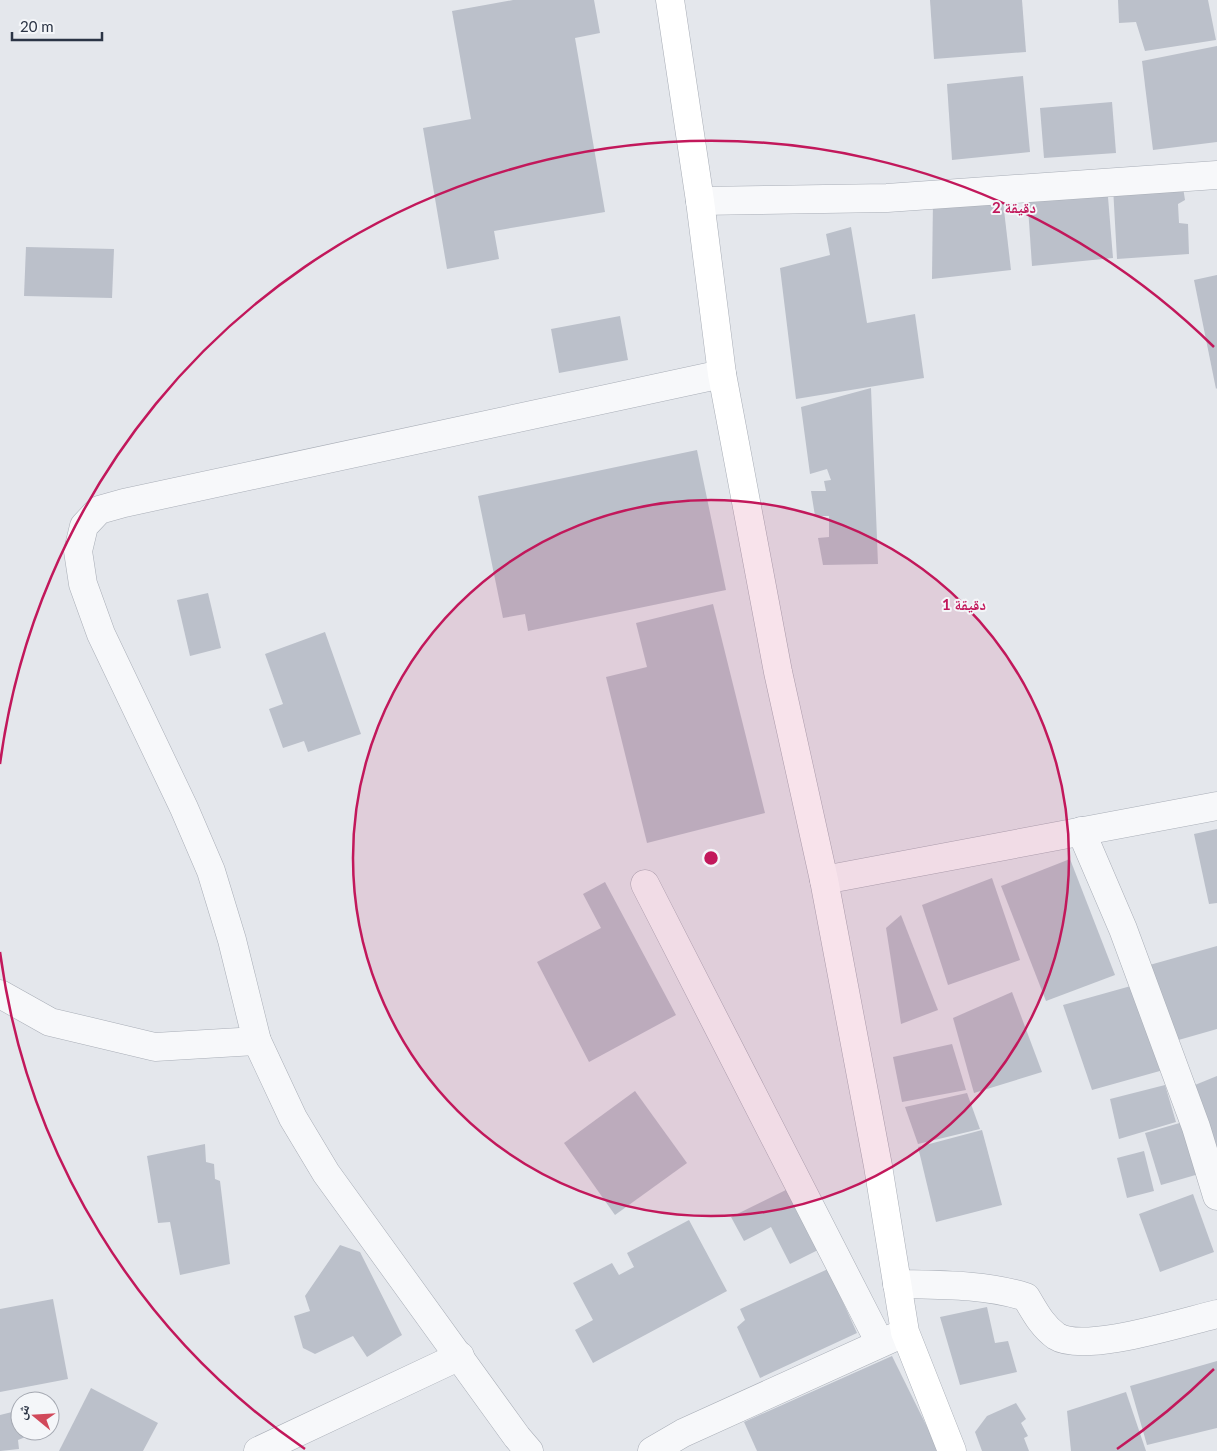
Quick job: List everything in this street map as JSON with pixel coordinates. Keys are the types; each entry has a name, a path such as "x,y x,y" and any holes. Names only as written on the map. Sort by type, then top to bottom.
{"street":[{"path":"670,0 700,201 722,374 778,672 824,880 878,1166 906,1332 952,1451"},
{"path":"700,201 887,198 1217,175"},
{"path":"529,1451 326,1173 293,1118 258,1041 232,940 211,871 184,808 101,634 83,584 78,551 84,526 99,510 124,503 722,374"},
{"path":"824,880 1217,806"},
{"path":"1081,831 1123,929 1196,1127 1217,1196"},
{"path":"646,884 880,1343"},
{"path":"0,994 50,1022 155,1047 258,1041"},
{"path":"897,1284 975,1286 1026,1297 1043,1325 1058,1337 1082,1343 1128,1336 1217,1314"},
{"path":"652,1451 683,1434 906,1332"},
{"path":"258,1451 460,1356"}],"building":[{"path":"513,0 594,0 600,33 575,38 605,212 494,231 499,259 447,269 423,128 471,119 452,11"},
{"path":"930,0 1022,0 1026,52 934,59"},
{"path":"1118,0 1208,0 1216,40 1145,51 1136,22 1119,23"},
{"path":"1217,46 1217,142 1153,150 1142,61"},
{"path":"1023,76 1030,152 952,160 947,84"},
{"path":"1112,102 1116,153 1044,158 1040,108"},
{"path":"1182,181 1185,200 1178,204 1179,223 1188,224 1189,254 1117,259 1113,187"},
{"path":"1107,185 1113,258 1032,266 1027,192"},
{"path":"1002,193 1011,270 932,279 933,200"},
{"path":"851,227 867,323 915,314 924,378 796,399 780,268 830,255 826,234"},
{"path":"26,247 114,249 112,298 24,296"},
{"path":"1217,275 1217,388 1216,389 1194,280"},
{"path":"620,316 628,360 559,373 551,329"},
{"path":"871,388 878,564 823,565 818,538 829,537 829,516 815,516 811,491 826,491 824,481 831,480 827,469 810,474 801,407"},
{"path":"697,450 726,590 528,631 525,614 503,618 478,496"},
{"path":"208,593 221,648 190,656 177,600"},
{"path":"713,604 765,813 647,843 606,677 647,667 636,623"},
{"path":"325,632 361,734 308,752 304,741 283,748 269,709 283,704 265,654"},
{"path":"1217,829 1217,903 1209,904 1194,834"},
{"path":"1070,859 1115,975 1046,1001 1001,886"},
{"path":"992,878 1020,960 948,985 922,905"},
{"path":"605,882 676,1015 589,1062 537,962 601,928 583,894"},
{"path":"901,915 938,1010 901,1024 886,928"},
{"path":"1217,946 1217,1029 1168,1043 1146,966"},
{"path":"1138,984 1167,1069 1092,1090 1063,1005"},
{"path":"1012,992 1042,1072 974,1093 953,1018"},
{"path":"952,1044 966,1090 902,1102 893,1057"},
{"path":"1217,1076 1217,1164 1190,1087"},
{"path":"1165,1085 1176,1122 1119,1139 1110,1099"},
{"path":"635,1091 687,1163 615,1215 564,1143"},
{"path":"967,1093 980,1129 918,1144 905,1107"},
{"path":"1183,1122 1199,1174 1161,1185 1145,1133"},
{"path":"982,1130 1002,1205 936,1222 918,1147"},
{"path":"205,1144 206,1162 214,1164 215,1179 220,1181 230,1264 180,1275 170,1222 158,1223 147,1156"},
{"path":"1144,1151 1154,1191 1127,1198 1117,1158"},
{"path":"794,1186 824,1247 790,1264 771,1227 744,1241 731,1217"},
{"path":"1193,1194 1214,1252 1160,1272 1139,1214"},
{"path":"689,1220 727,1291 593,1363 575,1330 593,1320 573,1283 612,1263 619,1275 634,1267 627,1253"},
{"path":"340,1245 360,1252 402,1335 367,1357 353,1336 315,1354 303,1348 294,1316 310,1311 305,1296"},
{"path":"828,1269 857,1333 760,1378 737,1327 745,1320 740,1309"},
{"path":"53,1299 68,1379 0,1392 0,1309"},
{"path":"987,1307 995,1343 1008,1341 1017,1372 960,1385 940,1317"},
{"path":"892,1356 939,1451 757,1451 744,1422"},
{"path":"1217,1361 1217,1428 1147,1445 1130,1386"},
{"path":"91,1388 158,1423 143,1451 59,1451"},
{"path":"1126,1392 1146,1451 1071,1451 1067,1411"},
{"path":"1016,1403 1026,1419 1021,1423 1028,1436 1024,1438 1029,1451 982,1451 975,1432 987,1416"},
{"path":"10,1412 10,1441 18,1441 19,1449 0,1451 0,1415"}]}
